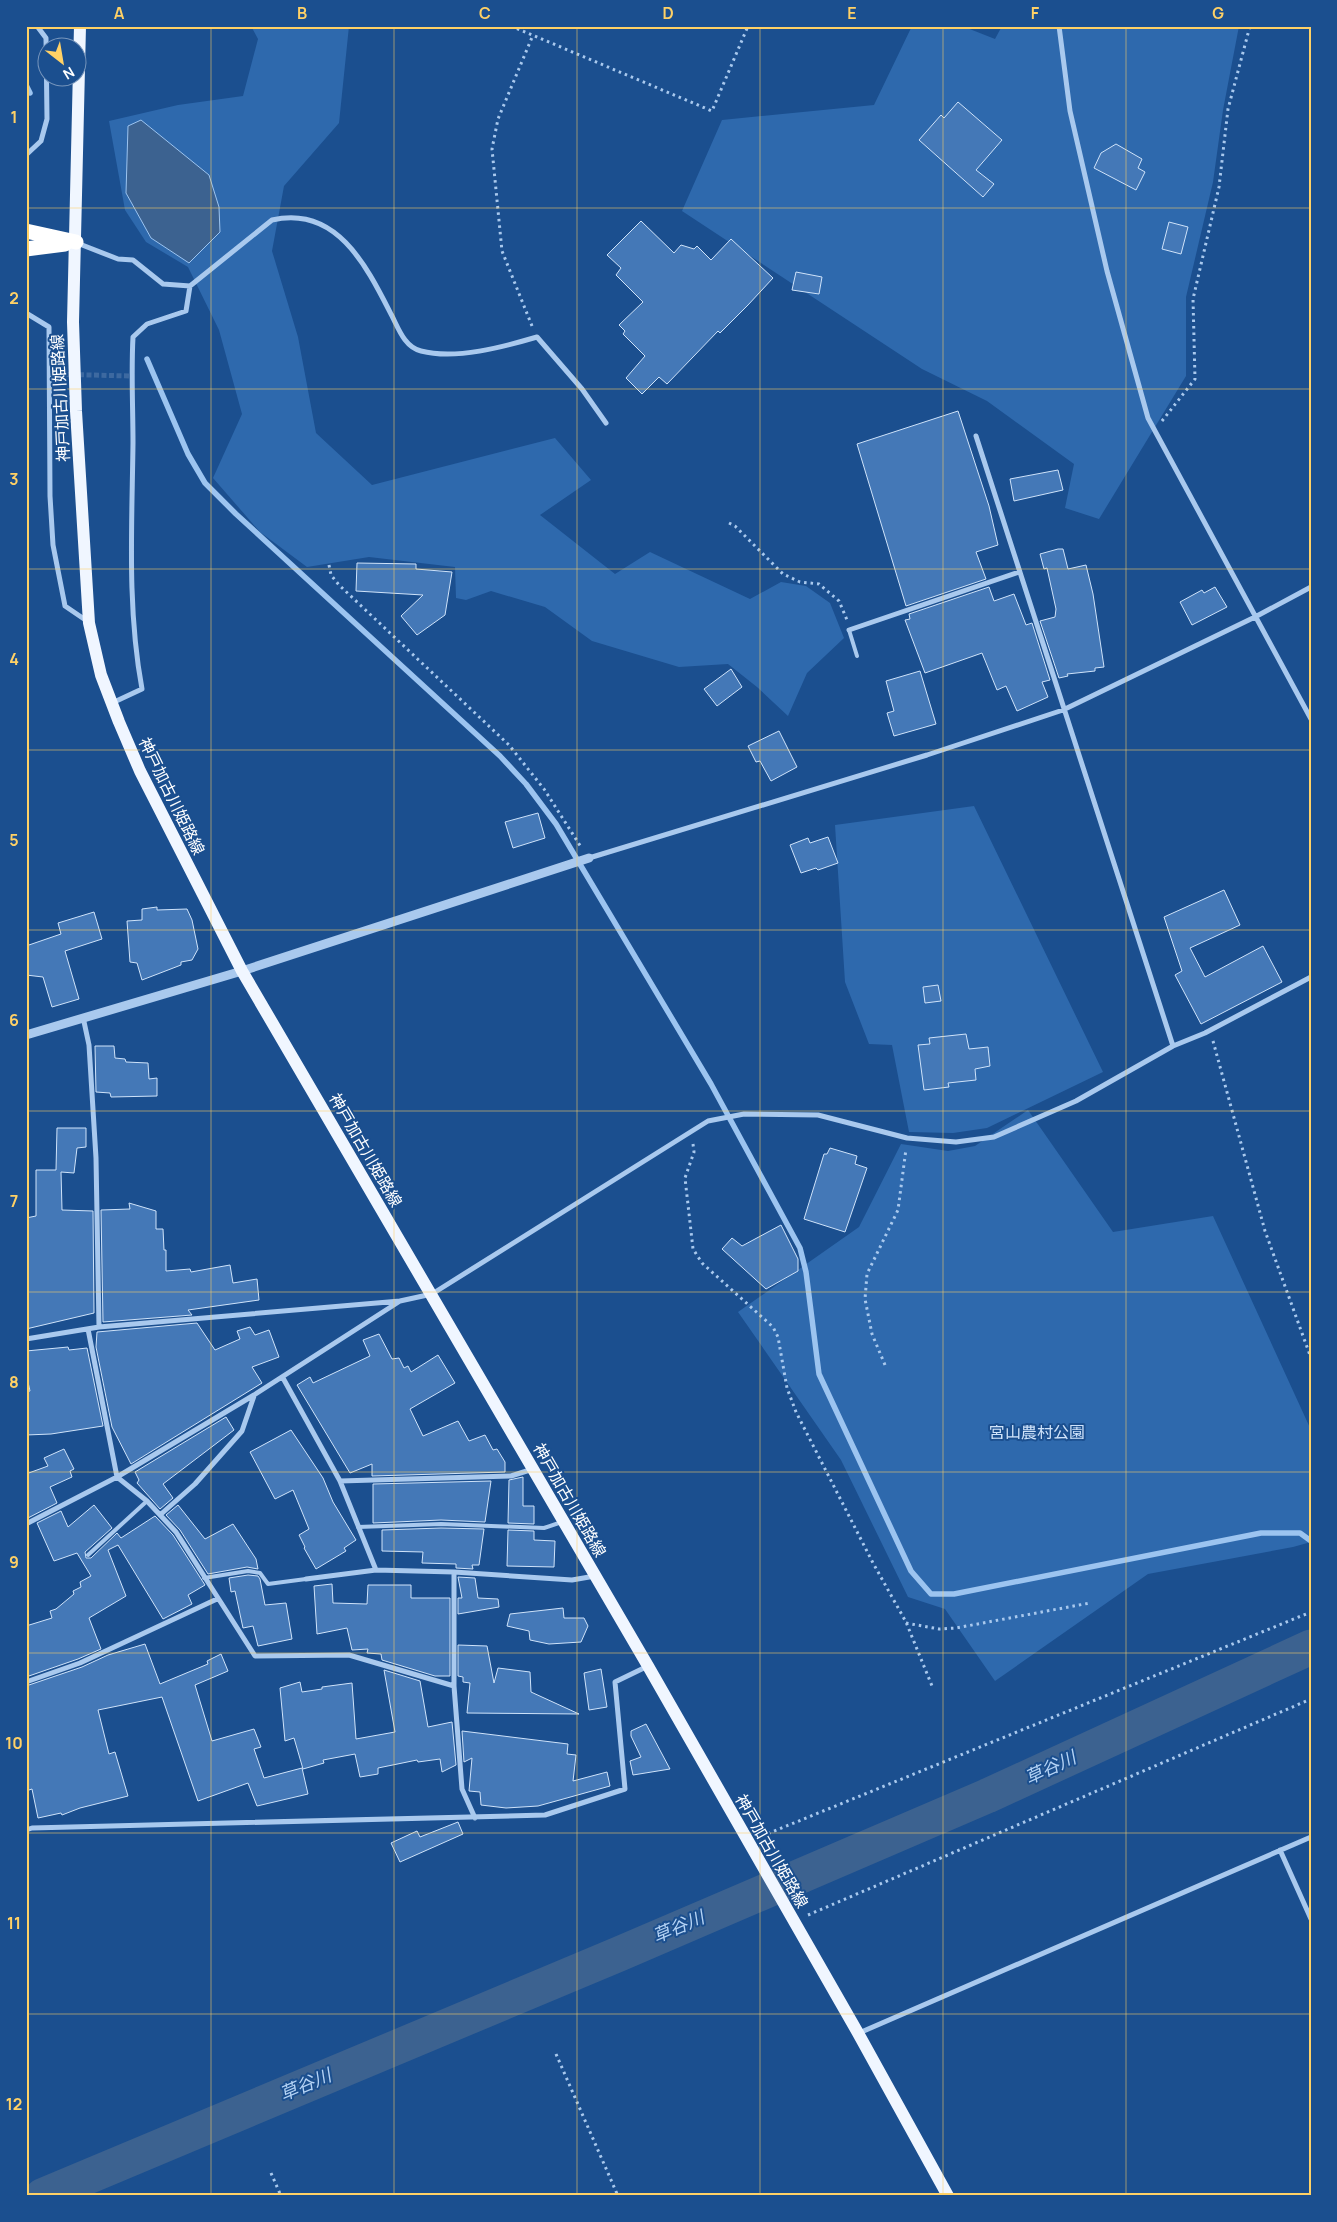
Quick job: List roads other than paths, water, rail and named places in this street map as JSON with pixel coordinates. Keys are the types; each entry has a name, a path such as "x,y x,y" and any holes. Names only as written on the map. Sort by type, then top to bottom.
{"highway":[{"path":"26,231 76,242"},
{"path":"26,249 76,242"}],"main road":[{"name":"神戸加古川姫路線","path":"80,26 74,342 89,623 101,675 112,703 140,772 242,971 648,1666 858,2033 948,2196"}],"street":[{"path":"26,156 42,141 47,119 46,38 37,26"},
{"path":"1059,26 1072,120 1108,270 1148,418 1311,719"},
{"path":"112,703 142,689 135,650 130,553 133,441 130,376 133,337 147,324 186,311 190,286 272,220 287,216 312,220 336,232 373,279 405,341 419,351 449,353 492,349 537,337 582,389 606,423"},
{"path":"76,242 118,259 133,260 163,284 190,286"},
{"path":"26,314 49,327 50,496 54,554 65,606 89,623"},
{"path":"976,436 1173,1046"},
{"path":"849,630 1019,572"},
{"path":"26,1035 242,971 589,858 927,755 1063,710 1255,617 1311,587"},
{"path":"26,1340 100,1327 400,1301 432,1294 708,1120 744,1114 818,1115 907,1138 956,1142 994,1137 1076,1101 1173,1046 1210,1031 1311,977"},
{"path":"83,1017 89,1045 96,1158 100,1327"},
{"path":"26,1524 117,1477 283,1378 400,1301"},
{"path":"88,1329 117,1477 146,1501 176,1532 255,1656 349,1655 454,1686"},
{"path":"283,1378 340,1481 376,1570"},
{"path":"160,1515 195,1484 242,1431 254,1395"},
{"path":"340,1481 511,1476 533,1469"},
{"path":"306,1579 376,1570 454,1572 572,1580 596,1576"},
{"path":"454,1572 454,1686 462,1789 474,1818"},
{"path":"26,1682 80,1663 217,1599"},
{"path":"26,1830 32,1828 545,1815 626,1789 615,1682 648,1666"},
{"path":"858,2033 1311,1837"},
{"path":"1280,1850 1311,1919"}],"lane":[{"path":"849,630 857,656"},
{"path":"88,1555 146,1501"},
{"path":"358,1527 441,1524 544,1528 564,1522"},
{"path":"204,1578 248,1571 260,1573 268,1584 306,1579"}],"waterway":[{"path":"26,85 30,93"},
{"path":"147,359 188,454 205,483 236,514 500,756 526,784 556,824 711,1084 800,1248 806,1272 819,1374 911,1571 931,1594 954,1594 1261,1533 1300,1533 1311,1541"},
{"name":"草谷川","path":"42,2196 619,1954 987,1796 1311,1647"}],"tunnel":[{"path":"49,374 131,376"}],"park label":[{"name":"宮山農村公園","path":"1037,1432"}]}
